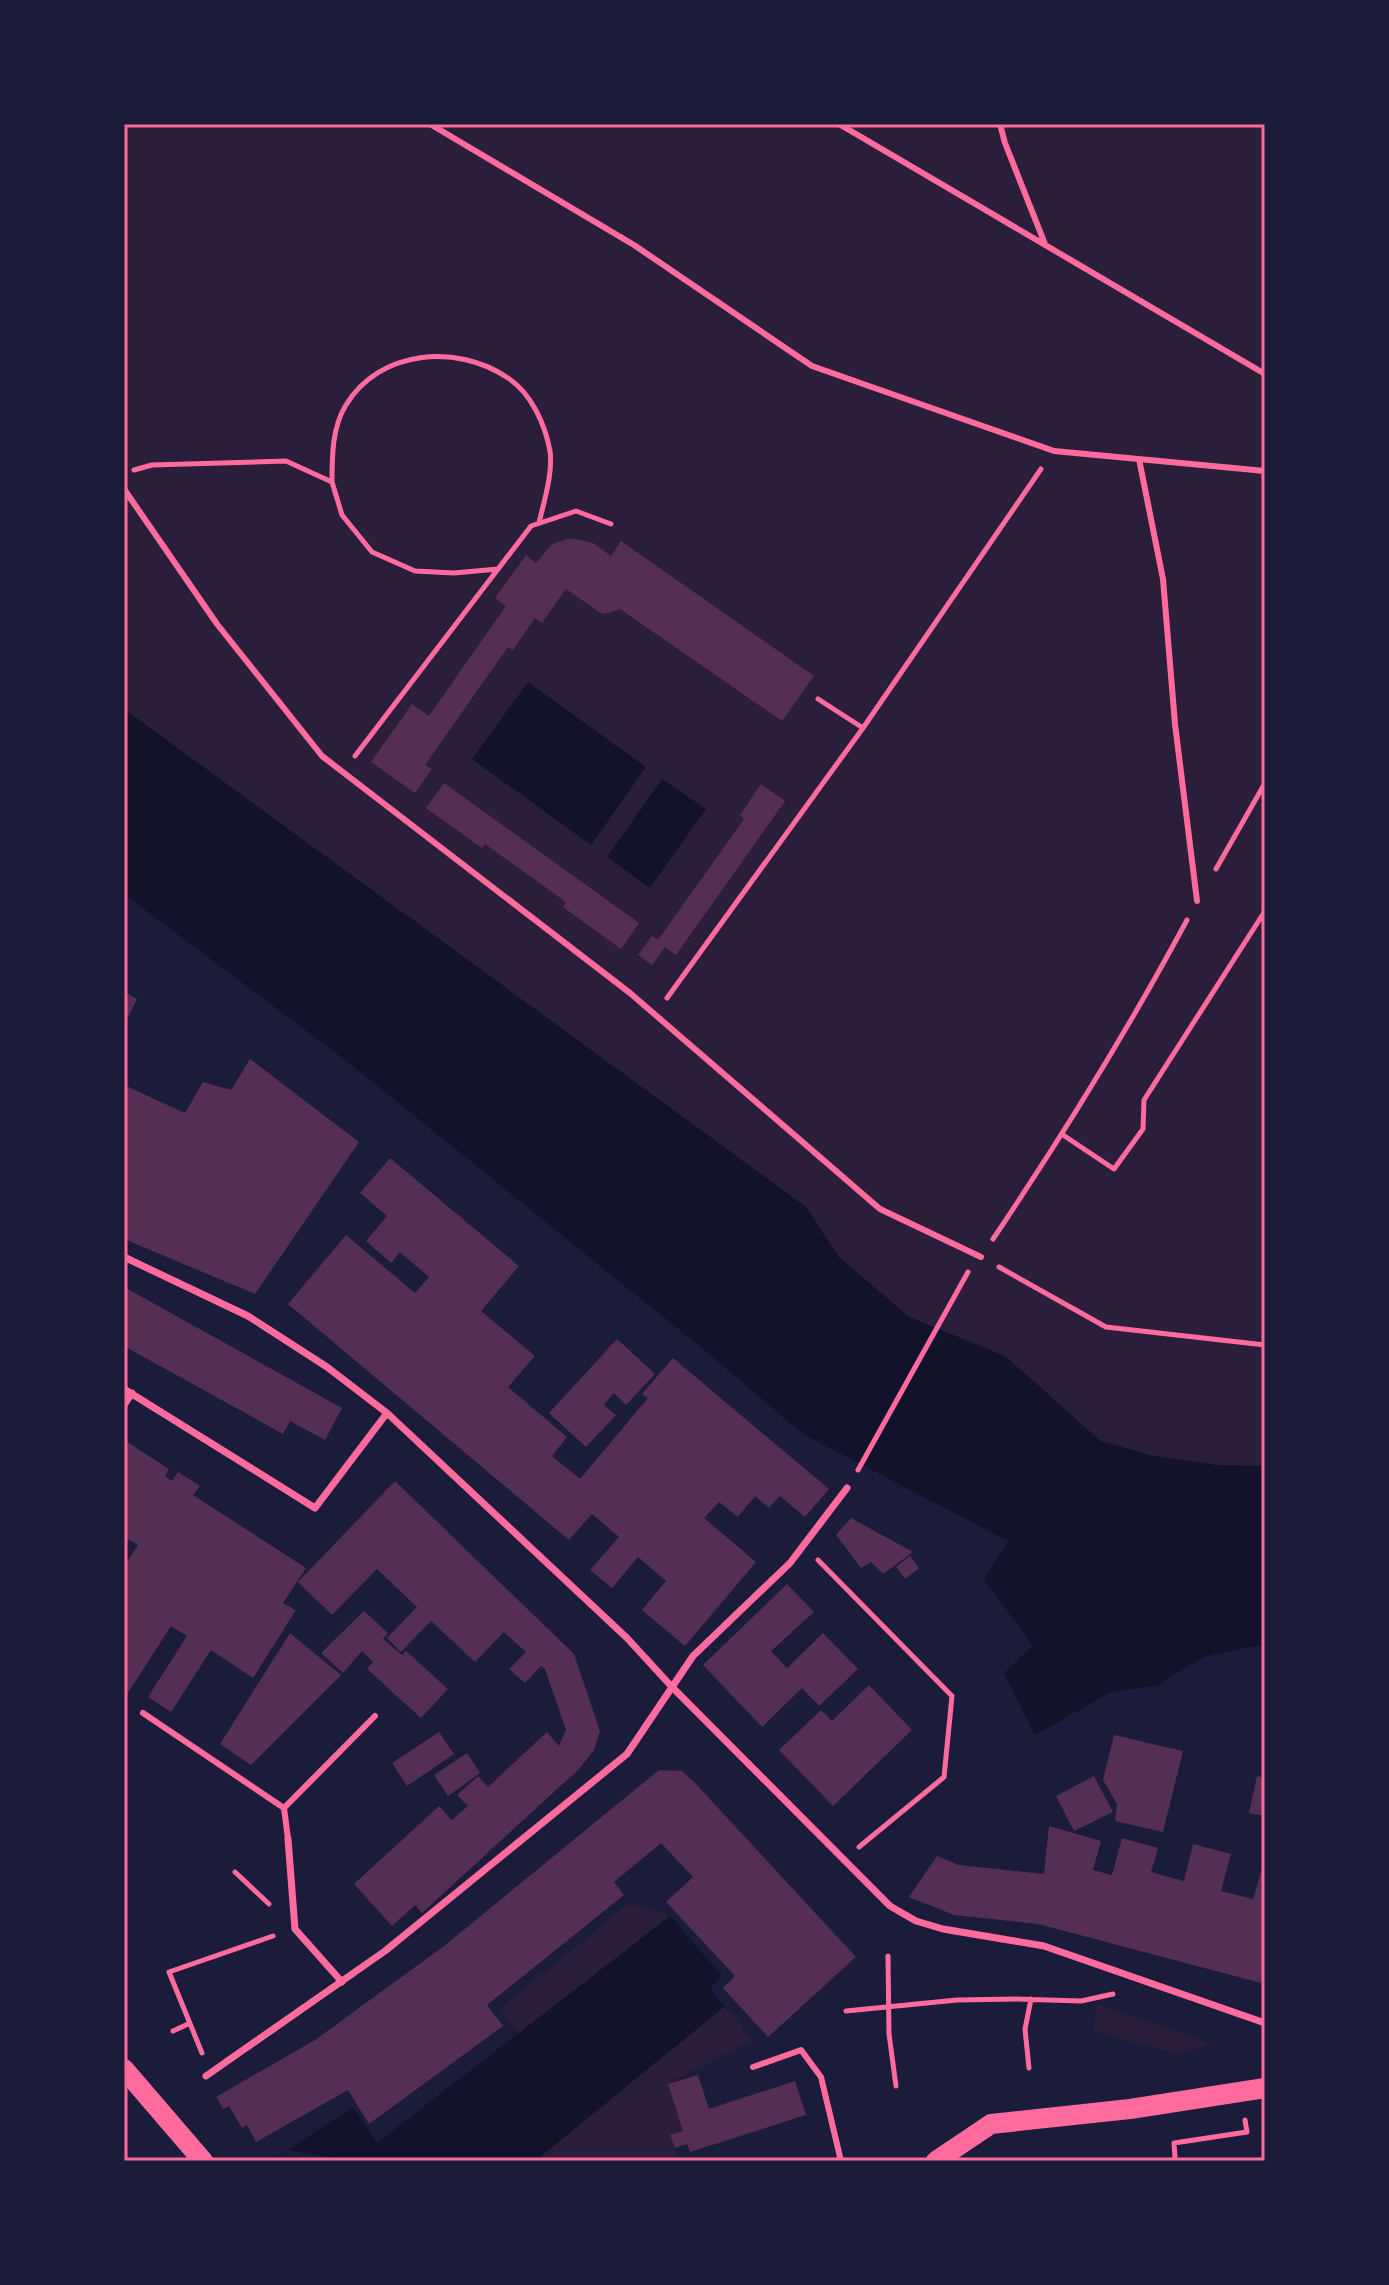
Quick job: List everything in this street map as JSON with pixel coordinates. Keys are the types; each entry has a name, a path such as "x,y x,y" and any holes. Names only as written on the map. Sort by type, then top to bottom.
{"main road":[{"path":"124,2069 203,2161"},
{"path":"936,2161 991,2124 1130,2109 1265,2088"}],"street":[{"path":"124,1257 248,1316 327,1367 387,1413 617,1628 890,1906 916,1921 943,1929 1044,1946 1265,2023"},
{"path":"124,1405 128,1391 315,1508 387,1413"},
{"path":"206,2076 385,1951 627,1754 693,1656 790,1563 847,1488"},
{"path":"288,1839 295,1929 342,1982"}],"lane":[{"path":"430,124 634,245 812,366 1054,451 1265,471"},
{"path":"839,124 1265,374"},
{"path":"1000,124 1045,245"},
{"path":"1139,459 1163,579 1175,724 1197,901"},
{"path":"124,489 217,624 322,756 656,1015 880,1209 981,1257"},
{"path":"143,1713 284,1808 288,1839"},
{"path":"284,1808 375,1716"},
{"path":"753,2067 801,2050 821,2077 841,2161"}],"path":[{"path":"498,569 454,573 415,571 372,552 342,515 332,482 332,447 345,405 377,370 413,357 452,357 484,366 510,379 534,405 550,453 539,523"},
{"path":"656,1015 863,728 1054,451"},
{"path":"124,473 152,465 286,461 332,482"},
{"path":"342,772 531,526 576,511 611,524"},
{"path":"818,699 863,728"},
{"path":"1265,783 1137,1014 1063,1135 981,1257 1106,1327 1265,1345"},
{"path":"1063,1135 1114,1169 1143,1129 1144,1100 1265,911"},
{"path":"847,1488 968,1272"},
{"path":"804,1545 952,1696 944,1777 843,1860"},
{"path":"173,2031 187,2021 169,1972 295,1929 235,1872"},
{"path":"888,1956 889,2034 896,2086"},
{"path":"846,2011 957,2000 1081,2001 1114,1994"},
{"path":"1029,2068 1025,2029 1031,1999"},
{"path":"1175,2157 1174,2143 1247,2132 1245,2119"}],"shaded area":[{"path":"124,124 1265,124 1265,1466 1217,1465 1149,1455 1100,1440 1005,1356 909,1317 839,1257 806,1207 124,709"},
{"path":"528,682 646,767 591,845 472,759"},
{"path":"124,709 806,1207 839,1257 909,1317 1005,1356 1100,1441 1149,1455 1217,1465 1265,1466 1265,1644 1203,1657 1158,1685 1111,1692 1035,1735 1004,1673 1033,1646 984,1579 1008,1541 803,1434 709,1354 348,1062 124,894"},
{"path":"662,779 706,809 650,888 607,857"},
{"path":"629,1903 670,1916 519,2035 500,2009"},
{"path":"670,1916 722,1976 710,1989 725,2006 535,2161 271,2161 353,2107 377,2143"},
{"path":"1097,2004 1213,2044 1178,2054 1094,2031"},
{"path":"725,2006 754,2040 668,2084 683,2131 670,2135 678,2158 669,2161 535,2161"}],"pier":[{"path":"289,2150 349,2161 271,2161"}],"building":[{"path":"571,538 593,543 611,556 621,541 814,676 782,721 620,609 605,614 599,612 566,589 542,623 535,618 513,650 508,647 425,765 432,769 415,793 371,762 412,704 429,716 506,606 495,598 526,555 536,563 552,544"},
{"path":"444,783 639,923 621,949 563,907 566,902 485,844 482,848 426,808"},
{"path":"761,784 785,801 676,955 665,947 652,965 638,955 652,936 658,940 744,819 740,815"},
{"path":"124,992 137,999 124,1025"},
{"path":"250,1059 359,1142 255,1294 124,1239 124,1085 185,1113 203,1082 231,1090"},
{"path":"390,1158 519,1266 481,1311 535,1356 508,1387 567,1437 552,1456 580,1479 648,1398 642,1394 673,1358 829,1489 805,1517 780,1496 769,1508 755,1496 738,1517 719,1502 704,1518 756,1562 685,1646 642,1610 666,1581 638,1557 612,1588 590,1570 619,1537 592,1514 569,1540 288,1304 346,1235 415,1293 429,1277 400,1252 391,1263 366,1241 387,1216 360,1193"},
{"path":"124,1287 342,1408 325,1440 290,1421 283,1434 124,1346"},
{"path":"617,1339 655,1374 626,1405 614,1393 604,1405 616,1415 586,1447 549,1413"},
{"path":"124,1440 169,1469 165,1476 172,1481 178,1472 200,1486 193,1495 306,1568 283,1603 296,1610 253,1678 211,1650 171,1712 148,1697 187,1636 171,1626 124,1699 124,1566 138,1545 124,1537"},
{"path":"395,1481 574,1654 600,1731 594,1750 579,1769 422,1913 415,1905 392,1926 354,1884 439,1806 452,1820 468,1806 457,1795 478,1776 488,1787 547,1732 559,1746 566,1730 545,1669 541,1666 525,1683 509,1669 526,1652 504,1632 475,1662 431,1621 401,1652 387,1638 417,1607 377,1569 332,1615 298,1582"},
{"path":"851,1518 913,1552 883,1574 871,1562 861,1568 836,1535"},
{"path":"910,1556 919,1568 905,1579 896,1567"},
{"path":"787,1584 814,1612 771,1651 787,1668 823,1633 858,1669 819,1706 802,1688 762,1727 703,1665"},
{"path":"364,1611 388,1633 383,1639 402,1655 406,1651 448,1689 421,1718 367,1669 373,1662 362,1651 343,1673 321,1653"},
{"path":"290,1633 341,1675 251,1765 220,1744"},
{"path":"869,1685 912,1730 833,1806 779,1750 821,1710 832,1721"},
{"path":"439,1732 454,1754 407,1786 392,1763"},
{"path":"1114,1735 1183,1751 1163,1832 1115,1821 1117,1804 1103,1780"},
{"path":"467,1753 480,1773 448,1796 434,1775"},
{"path":"659,1770 682,1771 695,1783 856,1957 768,2037 723,1988 735,1976 666,1902 693,1877 661,1843 614,1882 624,1895 487,2005 503,2026 369,2124 348,2090 256,2142 247,2125 242,2128 229,2106 223,2109 216,2097 315,2040 444,1946"},
{"path":"1094,1776 1113,1812 1074,1831 1056,1796"},
{"path":"1257,1776 1265,1778 1265,1816 1249,1813"},
{"path":"1049,1826 1101,1841 1093,1870 1112,1875 1122,1838 1158,1848 1151,1872 1184,1881 1193,1844 1231,1854 1221,1891 1253,1899 1265,1858 1265,1984 1038,1924 954,1915 909,1897 937,1856 959,1865 1044,1874"},
{"path":"698,2075 709,2109 795,2081 806,2115 690,2152 687,2144 675,2148 670,2135 683,2131 668,2084"}]}
